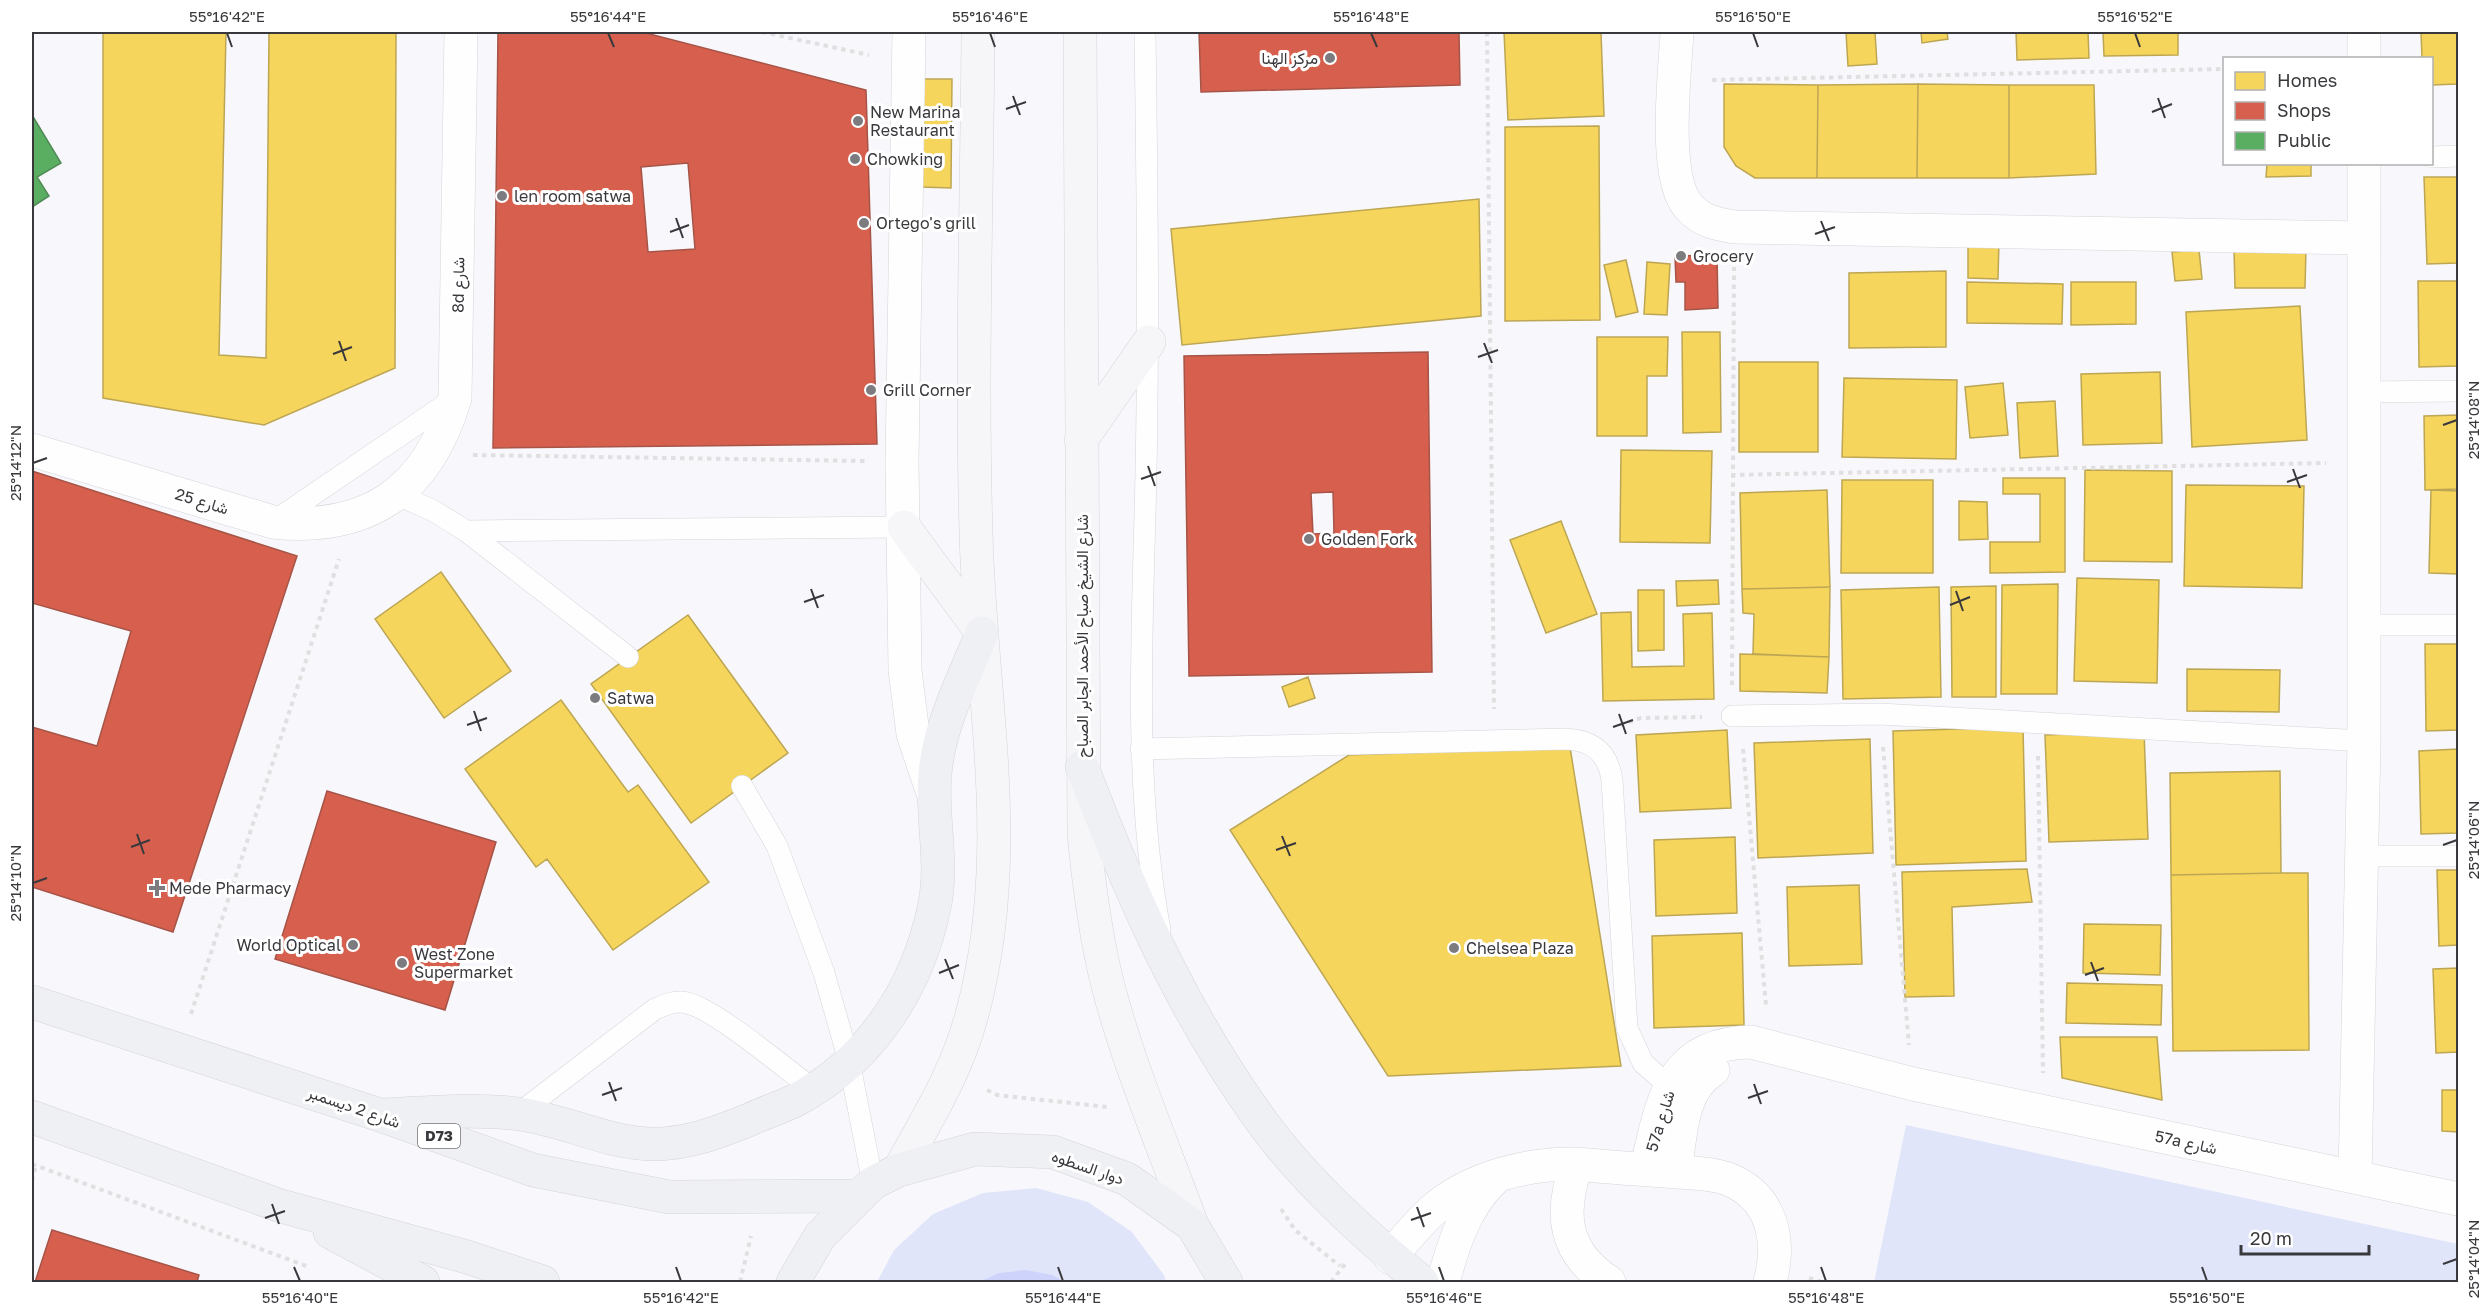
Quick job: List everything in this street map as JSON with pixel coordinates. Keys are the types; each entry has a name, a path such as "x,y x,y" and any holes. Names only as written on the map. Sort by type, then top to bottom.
{"main road":[{"path":"877,1183 951,1075 971,1020 984,963 993,906 995,789 976,533 978,32"},
{"name":"شارع الشيخ صباح الأحمد الجابر الصباح","path":"1080,32 1083,834 1091,901 1104,967 1145,1095 1192,1225"},
{"path":"1081,440 1149,342"},
{"path":"904,527 982,633"},
{"path":"380,1115 484,1112 518,1114 620,1141 652,1144 684,1142 715,1134 795,1100 849,1061 869,1044 893,1012 912,977 927,941 935,904 938,866 934,796 939,747 982,633"},
{"path":"1082,767 1123,874 1172,980 1219,1059 1263,1124 1309,1177 1390,1257 1422,1282"},
{"name":"شارع 2 ديسمبر","path":"32,1002 380,1115 533,1170 669,1197 877,1183"},
{"path":"32,1117 281,1206 467,1257 543,1282"},
{"name":"دوار السطوه","path":"793,1282 820,1236 877,1183 975,1149 1053,1152 1126,1179 1192,1225 1228,1281"},
{"path":"281,1206 423,1282"}],"street":[{"name":"8d شارع","path":"374,507 414,478 432,454 446,428 455,398 461,32"},
{"path":"909,32 902,461 905,670 913,734 934,796"},
{"path":"1677,32 1672,160 1676,185 1688,207 1709,222 1734,227 2364,238"},
{"path":"2364,32 2364,57"},
{"path":"2355,1177 2364,741 2363,625 2366,462 2364,165"},
{"name":"شارع 25","path":"32,450 273,522 308,525 374,507"},
{"name":"57a شارع","path":"1660,1171 1669,1086 1679,1070 1712,1047 1731,1042 1750,1042 1913,1084 2458,1199"},
{"name":"57a شارع","path":"1660,1171 1695,1084 1720,1066 1737,1061 1913,1084"},
{"path":"1577,1164 1567,1197 1568,1228 1580,1257 1609,1282"},
{"name":"57a شارع","path":"1390,1257 1434,1209 1459,1192 1535,1166 1577,1164 1728,1179 1743,1187 1757,1198 1774,1230 1776,1247 1770,1282"},
{"path":"1443,1282 1463,1219 1483,1190 1496,1178"}],"lane":[{"path":"1145,32 1149,342 1142,796 1153,888 1172,980"},
{"path":"2433,157 2458,156"},
{"path":"2365,392 2458,391"},
{"path":"273,522 455,398"},
{"path":"374,507 432,510 466,531 628,657"},
{"path":"466,531 904,527"},
{"path":"2363,625 2458,625"},
{"path":"1736,716 1880,714 2364,741"},
{"path":"1141,749 1579,739 1593,744 1603,753 1610,766 1612,780 1627,1028 1643,1063 1669,1086"},
{"path":"742,786 777,846 824,973 849,1061 877,1183"},
{"path":"2361,856 2458,856"},
{"path":"518,1114 655,1009 669,1003 684,1002 710,1013 813,1089"}],"path":[{"path":"762,32 909,64"},
{"path":"1486,32 1494,741"},
{"path":"1675,81 2223,69"},
{"path":"1734,227 1731,475 1736,716 1770,1047"},
{"path":"432,454 902,461"},
{"path":"1731,475 2366,462"},
{"path":"179,1049 374,507"},
{"path":"1880,714 1913,1084"},
{"path":"1593,744 1614,727 1641,718 1736,716"},
{"path":"2038,723 2044,1112"},
{"path":"951,1075 997,1095 1112,1107 1145,1095"},
{"path":"32,1164 316,1270"}],"shaded area":[{"path":"1906,1125 2458,1244 2458,1282 1874,1282"},
{"path":"1036,1188 1088,1202 1132,1232 1164,1275 1166,1282 877,1282 894,1250 933,1214 983,1193"}],"water":[{"path":"1026,1270 1052,1275 1065,1282 979,1282 999,1273"}],"building: Homes":[{"path":"103,32 226,32 219,355 266,358 269,32 396,32 395,368 264,425 103,398"},
{"path":"1504,32 1601,32 1604,116 1508,120"},
{"path":"1846,32 1875,32 1877,64 1848,66"},
{"path":"1921,32 1947,32 1948,39 1922,43"},
{"path":"2016,32 2088,32 2089,58 2017,60"},
{"path":"2103,32 2178,32 2178,55 2104,56"},
{"path":"2421,32 2458,32 2458,84 2433,85 2433,57 2422,57"},
{"path":"923,79 952,79 951,188 922,187"},
{"path":"1724,84 1818,85 1817,178 1755,178 1736,166 1724,147"},
{"path":"1918,84 1917,178 1817,178 1818,85"},
{"path":"1918,84 2009,85 2009,178 1917,178"},
{"path":"2009,85 2094,85 2096,174 2009,178"},
{"path":"1599,126 1600,320 1505,321 1505,127"},
{"path":"2267,165 2311,165 2311,176 2266,177"},
{"path":"2424,177 2458,177 2458,263 2427,264"},
{"path":"1479,199 1481,316 1182,345 1171,229"},
{"path":"1968,239 1999,240 1998,279 1968,278"},
{"path":"2306,248 2305,288 2235,288 2234,249"},
{"path":"2199,250 2202,279 2175,281 2172,252"},
{"path":"1626,260 1638,312 1616,317 1604,265"},
{"path":"1647,262 1670,264 1667,315 1644,314"},
{"path":"1946,271 1946,347 1849,348 1849,273"},
{"path":"2418,281 2458,281 2458,366 2419,367"},
{"path":"1967,282 2063,284 2062,324 1967,323"},
{"path":"2071,282 2136,282 2136,324 2071,325"},
{"path":"2300,306 2307,440 2192,447 2186,312"},
{"path":"1682,332 1720,332 1721,432 1683,433"},
{"path":"1597,337 1668,337 1667,376 1647,376 1647,436 1597,436"},
{"path":"1739,362 1818,362 1818,452 1739,452"},
{"path":"2160,372 2162,443 2083,445 2081,374"},
{"path":"1844,378 1957,380 1956,459 1842,457"},
{"path":"2003,383 2008,435 1970,438 1965,387"},
{"path":"2055,401 2058,456 2020,458 2017,403"},
{"path":"2458,415 2458,489 2425,490 2424,416"},
{"path":"1621,450 1712,451 1710,543 1620,542"},
{"path":"2085,470 2172,471 2172,562 2084,561"},
{"path":"2003,478 2065,478 2065,572 1990,573 1990,542 2040,542 2040,494 2003,494"},
{"path":"1842,480 1933,480 1933,573 1841,573"},
{"path":"2186,485 2304,486 2302,588 2184,586"},
{"path":"1827,490 1830,587 1742,589 1740,493"},
{"path":"2431,490 2458,491 2458,574 2429,573"},
{"path":"1959,501 1987,502 1988,539 1959,540"},
{"path":"1561,521 1597,614 1546,633 1510,540"},
{"path":"441,572 511,671 444,718 375,619"},
{"path":"2077,578 2159,580 2157,683 2074,681"},
{"path":"1718,580 1719,604 1677,606 1676,581"},
{"path":"2058,584 2057,694 2001,694 2002,585"},
{"path":"1996,586 1996,697 1952,697 1951,587"},
{"path":"1830,587 1829,657 1753,654 1754,614 1743,613 1742,589"},
{"path":"1939,587 1941,697 1843,699 1841,590"},
{"path":"1638,590 1664,590 1664,650 1638,651"},
{"path":"1631,612 1632,667 1684,666 1683,614 1712,613 1714,699 1603,701 1601,613"},
{"path":"688,615 788,753 691,823 591,684"},
{"path":"2425,644 2458,644 2458,730 2426,731"},
{"path":"1740,654 1829,657 1827,693 1740,691"},
{"path":"2187,669 2280,670 2279,712 2187,711"},
{"path":"1308,677 1315,698 1289,707 1282,687"},
{"path":"561,700 628,792 638,785 709,882 613,950 547,859 536,867 465,769"},
{"path":"2023,727 2026,861 1896,865 1893,731"},
{"path":"1727,730 1731,808 1640,812 1636,735"},
{"path":"2144,731 2148,839 2049,842 2045,735"},
{"path":"1870,739 1873,853 1758,858 1754,743"},
{"name":"Chelsea Plaza","path":"1570,747 1621,1066 1388,1076 1230,830 1349,755"},
{"path":"2458,749 2458,833 2421,834 2419,751"},
{"path":"2280,771 2281,873 2171,875 2170,773"},
{"path":"1735,837 1737,913 1656,916 1654,840"},
{"path":"2027,869 2032,902 1952,907 1954,996 1905,997 1902,872"},
{"path":"2437,870 2458,870 2458,945 2439,946"},
{"path":"2308,873 2309,1050 2173,1051 2171,875"},
{"path":"1859,885 1862,964 1789,966 1787,887"},
{"path":"2084,924 2161,925 2160,975 2083,973"},
{"path":"1742,933 1744,1025 1654,1028 1652,936"},
{"path":"2458,968 2458,1052 2436,1053 2433,969"},
{"path":"2067,983 2162,985 2161,1025 2066,1023"},
{"path":"2060,1037 2157,1037 2162,1100 2062,1078"},
{"path":"2442,1090 2458,1090 2458,1132 2442,1131"}],"building: Shops":[{"path":"498,32 642,32 866,90 877,444 493,448","holes":["688,163 695,249 648,252 641,167"]},
{"name":"مركز الهنا","path":"1199,32 1459,32 1460,85 1201,92"},
{"path":"1717,255 1718,308 1685,310 1685,282 1676,282 1675,256"},
{"path":"1428,352 1432,672 1189,676 1184,356","holes":["1333,492 1334,533 1313,534 1311,493"]},
{"path":"32,471 297,556 173,932 32,887 32,727 97,746 131,631 32,603"},
{"path":"327,791 496,842 445,1010 275,959"},
{"path":"52,1230 199,1275 197,1282 35,1282"}],"building: Public":[{"path":"32,115 61,163 37,177 49,196 32,207"}],"place":[{"name":"مركز الهنا","path":"1330,58"},
{"name":"New Marina Restaurant","path":"858,121"},
{"name":"Chowking","path":"855,159"},
{"name":"len room satwa","path":"502,196"},
{"name":"Ortego's grill","path":"864,223"},
{"name":"Grocery","path":"1681,256"},
{"name":"Grill Corner","path":"871,390"},
{"name":"Golden Fork","path":"1309,539"},
{"name":"Satwa","path":"595,698"},
{"name":"Mede Pharmacy","path":"157,888"},
{"name":"World Optical","path":"353,945"},
{"name":"Chelsea Plaza","path":"1454,948"},
{"name":"West Zone Supermarket","path":"402,963"}]}
